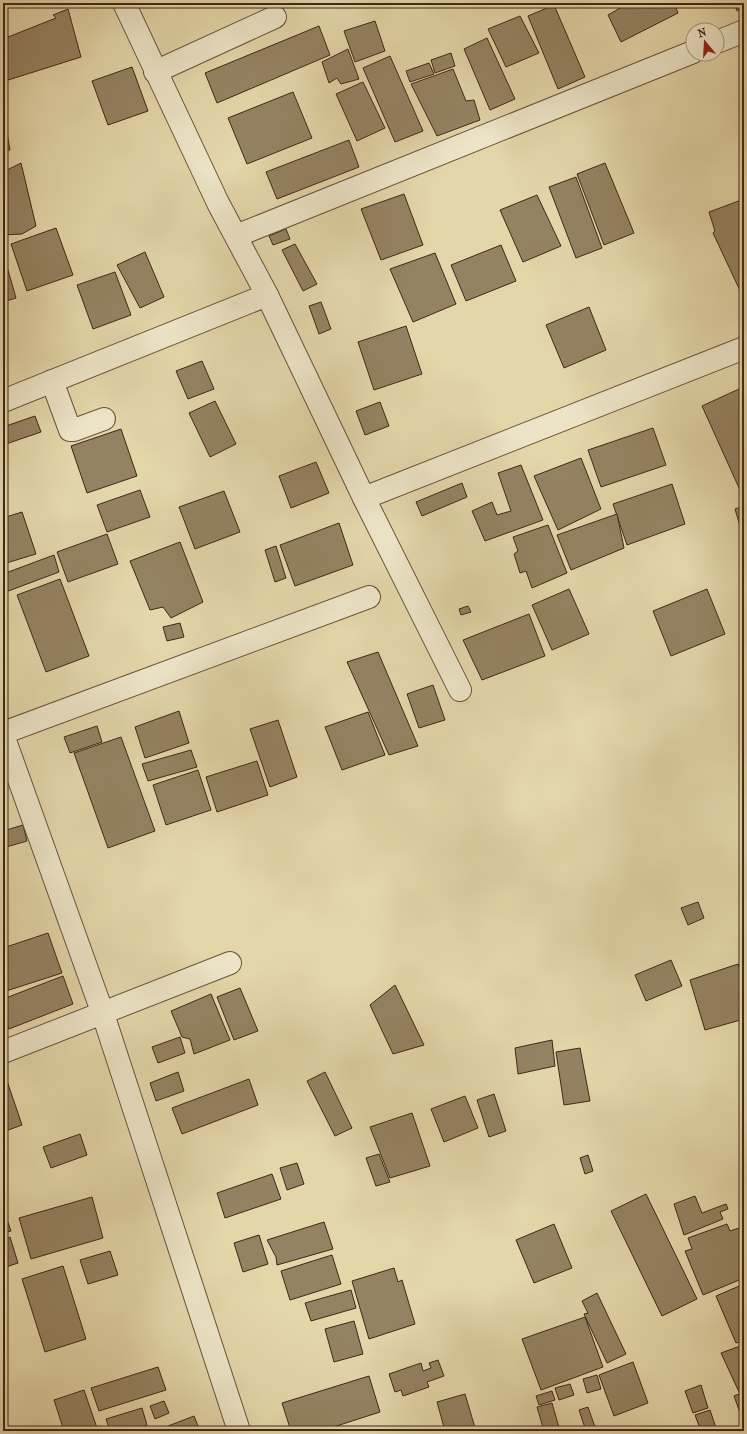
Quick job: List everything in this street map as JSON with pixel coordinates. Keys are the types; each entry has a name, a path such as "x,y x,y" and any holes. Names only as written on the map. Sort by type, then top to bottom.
{"street":[{"path":"124,3 155,72 218,203 267,295 364,498 460,690"},
{"path":"155,72 275,17"},
{"path":"725,39 744,31"},
{"path":"236,236 685,55"},
{"path":"3,401 267,295"},
{"path":"364,498 744,348"},
{"path":"52,382 70,430 74,430 104,419"},
{"path":"239,1431 103,1014 3,734 370,597"},
{"path":"3,1052 230,963"}],"building":[{"path":"629,3 674,3 678,13 621,42 608,15"},
{"path":"734,3 744,3 744,8 737,11"},
{"path":"554,5 585,77 558,89 528,16"},
{"path":"68,9 81,57 5,81 3,77 3,39 56,18 53,15"},
{"path":"520,16 539,53 506,67 488,29"},
{"path":"375,21 385,51 355,62 344,31"},
{"path":"319,26 330,55 217,103 205,73"},
{"path":"487,38 515,99 490,110 464,49"},
{"path":"348,49 359,79 341,84 337,78 329,83 322,62"},
{"path":"451,53 455,66 435,73 431,60"},
{"path":"390,56 423,131 395,142 363,68"},
{"path":"429,63 434,74 410,82 406,71"},
{"path":"132,67 148,111 108,125 92,81"},
{"path":"453,69 466,101 474,100 480,120 437,136 411,84"},
{"path":"363,82 385,128 357,141 336,94"},
{"path":"293,92 312,138 247,164 228,118"},
{"path":"3,110 10,150 3,151"},
{"path":"349,140 359,167 277,199 266,172"},
{"path":"21,163 36,226 22,234 3,235 3,172"},
{"path":"605,163 634,233 604,245 577,174"},
{"path":"576,177 602,248 576,258 549,187"},
{"path":"404,194 423,245 381,260 361,209"},
{"path":"537,195 561,246 523,262 500,210"},
{"path":"744,199 743,297 713,233 715,231 709,212"},
{"path":"56,228 73,275 27,291 11,244"},
{"path":"286,229 290,239 273,245 269,236"},
{"path":"295,244 317,284 303,291 282,250"},
{"path":"501,245 516,281 466,301 451,265"},
{"path":"145,252 164,297 140,308 117,265"},
{"path":"435,253 456,304 413,322 390,269"},
{"path":"6,263 16,298 3,302 3,264"},
{"path":"115,272 131,315 93,329 77,285"},
{"path":"321,302 331,329 319,334 309,306"},
{"path":"589,307 606,350 564,368 546,325"},
{"path":"406,326 422,374 374,390 358,342"},
{"path":"202,361 214,389 188,399 176,371"},
{"path":"739,389 744,401 744,499 702,406"},
{"path":"215,401 236,444 210,457 189,413"},
{"path":"380,402 389,426 365,435 356,411"},
{"path":"35,416 41,432 3,445 3,427"},
{"path":"653,428 666,465 601,487 588,450"},
{"path":"121,429 137,476 87,493 71,446"},
{"path":"581,458 601,509 558,530 534,476"},
{"path":"316,462 329,493 291,508 279,476"},
{"path":"521,465 543,520 485,541 472,511 492,502 497,515 511,511 498,473"},
{"path":"462,483 467,497 422,516 416,502"},
{"path":"672,484 685,524 627,545 613,504"},
{"path":"140,490 150,517 107,532 97,505"},
{"path":"224,491 240,532 195,549 179,507"},
{"path":"744,506 744,525 740,526 735,509"},
{"path":"22,512 36,554 3,564 3,518"},
{"path":"617,514 624,548 571,570 557,535"},
{"path":"339,523 353,565 295,586 280,545"},
{"path":"548,525 567,573 532,588 526,571 520,573 514,554 518,551 513,537"},
{"path":"107,534 118,564 68,582 57,552"},
{"path":"180,542 203,602 171,618 163,607 150,610 130,561"},
{"path":"276,546 286,578 275,582 265,550"},
{"path":"54,555 59,572 3,593 3,574"},
{"path":"60,579 89,656 46,672 17,595"},
{"path":"569,589 589,634 552,650 532,605"},
{"path":"707,589 725,634 671,656 653,611"},
{"path":"468,606 471,612 461,615 459,609"},
{"path":"529,614 545,656 482,680 463,640"},
{"path":"180,623 184,637 167,641 163,627"},
{"path":"378,652 418,746 389,755 347,662"},
{"path":"433,685 445,720 419,728 407,694"},
{"path":"179,711 189,743 145,758 135,727"},
{"path":"368,712 385,755 342,770 325,727"},
{"path":"278,720 297,777 270,787 250,729"},
{"path":"97,726 102,742 70,753 64,737"},
{"path":"121,737 155,831 108,848 74,753"},
{"path":"191,750 197,767 148,781 142,764"},
{"path":"257,761 268,795 217,812 206,777"},
{"path":"198,770 211,810 166,825 153,785"},
{"path":"23,825 27,841 3,848 3,831"},
{"path":"698,902 704,918 688,925 681,908"},
{"path":"48,933 62,973 3,992 3,948"},
{"path":"671,960 682,986 646,1001 635,975"},
{"path":"738,964 744,984 744,1019 705,1030 690,980"},
{"path":"63,976 73,1004 9,1029 3,1014 3,999"},
{"path":"395,985 424,1045 393,1054 370,1005"},
{"path":"240,988 258,1031 234,1040 217,997"},
{"path":"211,994 230,1040 194,1054 190,1039 182,1037 171,1011"},
{"path":"180,1037 185,1053 158,1063 152,1047"},
{"path":"552,1040 555,1066 518,1074 515,1048"},
{"path":"580,1048 590,1101 564,1105 556,1052"},
{"path":"178,1072 184,1091 156,1101 150,1083"},
{"path":"325,1072 352,1128 335,1136 307,1081"},
{"path":"5,1075 22,1125 3,1132 3,1076"},
{"path":"249,1079 258,1105 182,1134 172,1108"},
{"path":"494,1094 506,1131 489,1137 477,1100"},
{"path":"465,1096 478,1128 444,1142 431,1109"},
{"path":"412,1113 430,1166 390,1178 370,1127"},
{"path":"80,1134 87,1155 51,1168 43,1147"},
{"path":"379,1154 390,1182 376,1186 366,1158"},
{"path":"588,1155 593,1171 585,1174 580,1158"},
{"path":"297,1163 304,1184 287,1190 280,1168"},
{"path":"272,1174 281,1199 225,1218 217,1193"},
{"path":"646,1194 697,1299 662,1316 611,1211"},
{"path":"695,1196 702,1213 726,1204 728,1209 720,1212 723,1219 684,1235 674,1204"},
{"path":"92,1197 103,1238 31,1259 19,1218"},
{"path":"3,1208 11,1231 3,1233"},
{"path":"324,1222 333,1249 277,1265 276,1257 267,1240"},
{"path":"554,1224 572,1268 534,1283 516,1240"},
{"path":"727,1224 730,1231 739,1228 744,1240 744,1278 703,1295 685,1251 692,1249 688,1238"},
{"path":"259,1235 268,1264 243,1272 234,1243"},
{"path":"10,1237 18,1263 3,1268 3,1240"},
{"path":"110,1251 118,1275 88,1284 80,1260"},
{"path":"332,1255 341,1284 290,1300 281,1271"},
{"path":"63,1266 86,1339 45,1352 22,1279"},
{"path":"394,1268 398,1282 402,1280 415,1324 369,1339 352,1281"},
{"path":"744,1284 744,1340 736,1343 716,1296"},
{"path":"351,1290 356,1308 311,1321 305,1303"},
{"path":"597,1293 626,1354 607,1363 584,1314 588,1313 582,1301"},
{"path":"585,1317 603,1367 541,1390 522,1339"},
{"path":"354,1321 363,1354 334,1362 325,1329"},
{"path":"740,1346 744,1356 744,1390 739,1392 721,1353"},
{"path":"438,1360 444,1376 427,1382 429,1387 403,1396 401,1390 395,1392 389,1374 421,1363 423,1371 431,1368 429,1363"},
{"path":"633,1362 648,1403 614,1416 599,1375"},
{"path":"158,1367 166,1390 99,1411 91,1388"},
{"path":"597,1375 601,1389 587,1393 583,1379"},
{"path":"369,1376 380,1412 321,1431 291,1431 282,1403"},
{"path":"570,1384 574,1395 559,1400 555,1388"},
{"path":"701,1385 708,1408 693,1413 685,1391"},
{"path":"84,1390 98,1431 64,1431 54,1400"},
{"path":"552,1391 555,1400 539,1405 536,1396"},
{"path":"744,1392 744,1417 742,1418 734,1396"},
{"path":"465,1394 476,1431 445,1431 437,1402"},
{"path":"164,1401 169,1413 155,1419 150,1406"},
{"path":"552,1403 560,1431 544,1431 537,1407"},
{"path":"588,1407 595,1427 586,1431 579,1410"},
{"path":"142,1408 147,1425 127,1431 110,1431 106,1419"},
{"path":"710,1410 716,1428 701,1431 695,1415"},
{"path":"194,1416 200,1431 155,1431"}]}
